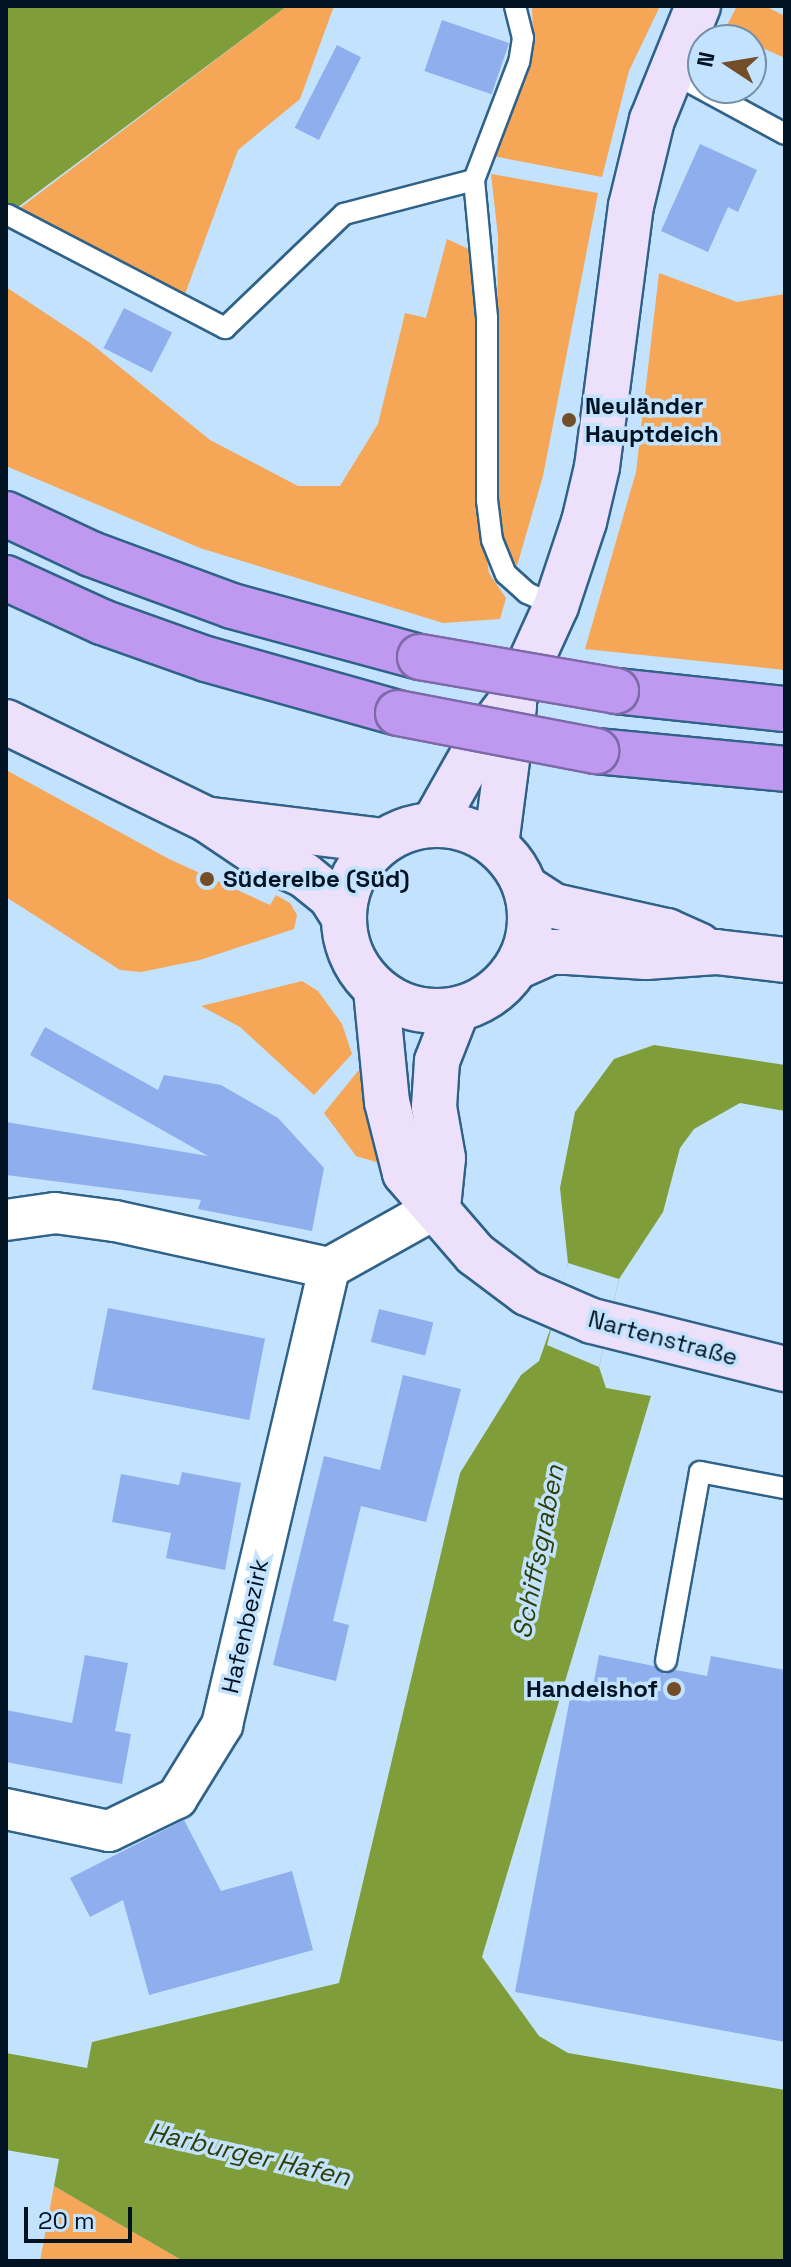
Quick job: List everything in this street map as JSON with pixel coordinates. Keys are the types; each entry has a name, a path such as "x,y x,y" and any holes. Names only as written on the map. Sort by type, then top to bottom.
{"highway":[{"path":"6,514 91,554 232,606 420,657 616,691 785,709"},
{"path":"6,578 102,622 206,659 398,713 596,751 785,769"}],"street":[{"path":"433,825 480,742 515,696 556,606 597,467 631,206 669,71 698,6"},
{"path":"496,845 515,696"},
{"path":"6,722 206,819 318,884 343,916 354,961 376,990 414,1009 457,1010 492,994 517,967 551,952 646,957 716,952 785,960"},
{"path":"206,819 384,841 433,825 466,829 496,845 526,888 554,906 667,931 716,952"},
{"path":"343,916 357,871 384,841"},
{"path":"517,967 530,928 526,888"},
{"name":"Nartenstraße","path":"376,990 395,1142 405,1173 438,1207 475,1254 527,1293 608,1327 785,1369"},
{"path":"6,1220 55,1213 115,1221 329,1268 438,1207 443,1158 434,1107 437,1061 457,1010"},
{"name":"Hafenbezirk","path":"6,1809 109,1831 177,1798 222,1725 329,1268"}],"lane":[{"path":"515,6 523,38 519,62 474,180 487,317 485,454 492,540 498,562 516,585 556,606"},
{"path":"669,71 785,134"},
{"path":"8,215 225,328 344,214 474,180"},
{"path":"666,1661 700,1472 785,1488"}],"shaded area":[{"path":"287,6 334,6 300,99 238,150 185,294 20,208"},
{"path":"532,6 660,6 629,71 602,177 493,156 495,138 533,40"},
{"path":"737,6 765,6 785,16 785,58 767,50 767,24 728,24"},
{"path":"491,174 598,193 543,476 517,566 504,547 496,471 498,236"},
{"path":"447,239 477,253 476,486 489,573 506,598 500,619 443,623 200,548 6,466 6,287 89,342 210,440 298,486 340,486 378,424 405,313 426,318"},
{"path":"659,273 737,302 785,294 785,670 585,649 636,472"},
{"path":"6,770 169,859 270,905 276,895 290,903 297,915 294,929 200,960 141,972 120,970 6,897"},
{"path":"302,981 318,991 342,1024 352,1054 314,1095 240,1027 201,1006"},
{"path":"358,1071 365,1071 386,1165 356,1156 324,1113"},
{"path":"54,2186 183,2261 40,2261"}],"water":[{"path":"6,6 287,6 6,216"},
{"path":"654,1045 785,1065 785,1111 740,1103 694,1129 680,1148 663,1212 619,1279 599,1367 606,1388 651,1396 482,1957 539,2036 568,2053 785,2090 785,2261 183,2261 54,2186 59,2159 6,2150 6,2053 87,2068 92,2042 339,1983 460,1473 521,1375 539,1361 558,1307 568,1263 560,1188 575,1112 614,1059"}],"pier":[{"path":"568,1263 619,1279 599,1367 547,1345"}],"building":[{"path":"442,20 509,43 492,94 424,71"},
{"path":"337,45 361,57 319,140 295,128"},
{"path":"700,144 757,170 738,212 728,207 708,252 661,231"},
{"path":"124,308 172,333 152,373 104,348"},
{"path":"45,1027 158,1090 164,1075 221,1085 278,1118 324,1168 312,1231 198,1209 201,1200 6,1175 6,1122 208,1156 30,1055"},
{"path":"108,1308 265,1339 249,1420 92,1389"},
{"path":"379,1309 433,1323 425,1356 371,1342"},
{"path":"403,1375 461,1389 426,1522 361,1506 333,1621 349,1625 336,1681 273,1665 324,1456 380,1470"},
{"path":"182,1472 241,1483 225,1570 166,1558 171,1533 112,1522 121,1474 179,1485"},
{"path":"85,1655 128,1663 115,1731 131,1734 122,1784 6,1762 6,1710 72,1723"},
{"path":"599,1655 654,1666 664,1674 676,1670 707,1676 711,1656 785,1670 785,2042 515,1992 570,1698 590,1702"},
{"path":"184,1820 221,1891 292,1871 313,1950 149,1995 123,1900 90,1917 70,1878"}],"place":[{"name":"Neuländer Hauptdeich","path":"569,420"},
{"name":"Süderelbe (Süd)","path":"207,879"},
{"name":"Handelshof","path":"674,1689"}],"water label":[{"name":"Schiffsgraben","path":"539,1552"},
{"name":"Harburger Hafen","path":"249,2155"}]}
